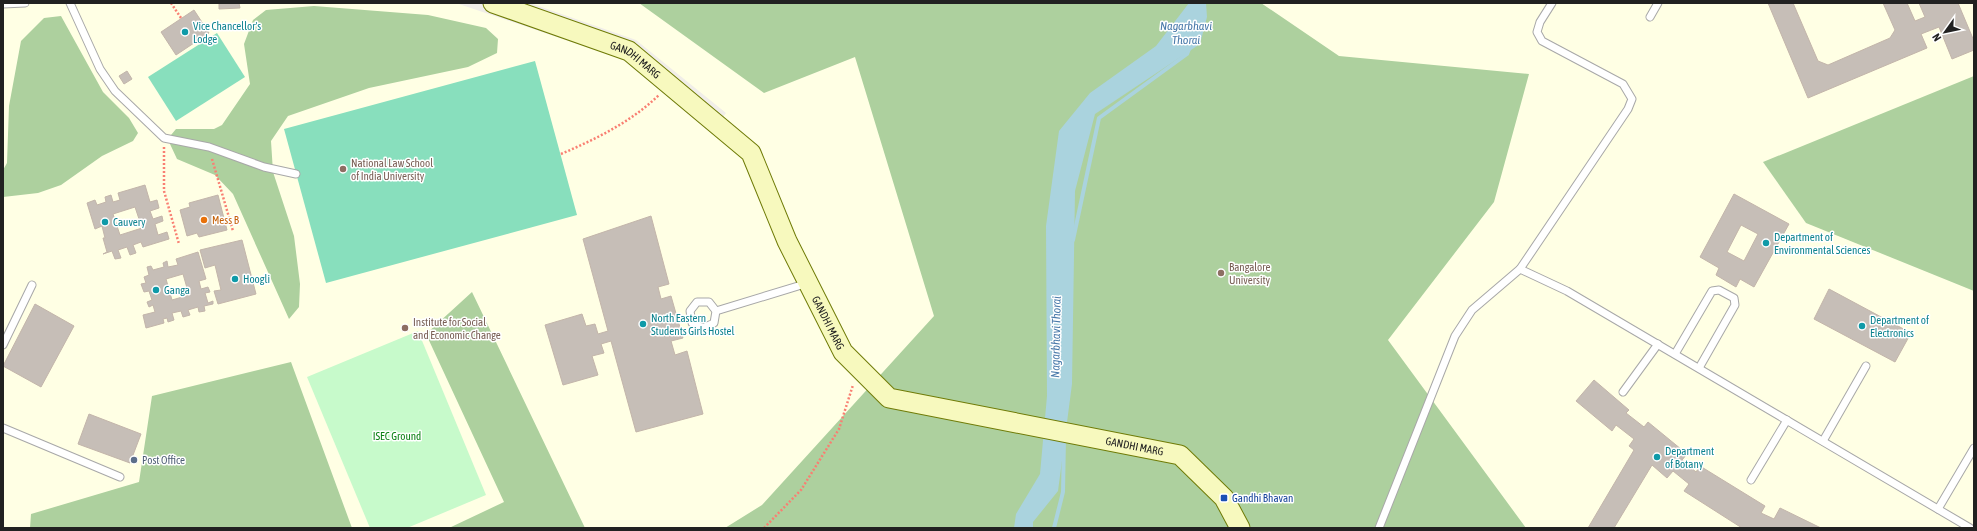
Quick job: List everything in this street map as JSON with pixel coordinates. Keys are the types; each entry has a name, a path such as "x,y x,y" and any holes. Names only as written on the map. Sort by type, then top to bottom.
{"main road":[{"name":"GANDHI MARG","path":"493,3 630,51 751,154 788,241 843,352 889,398 1180,455 1224,498 1240,528"}],"lane":[{"path":"3,4 25,3"},
{"path":"70,3 97,63 111,86 164,138 209,147 264,167 296,174"},
{"path":"1379,528 1455,336 1472,310 1520,269 1628,109 1632,99 1623,84 1542,40 1537,32 1540,22 1552,3"},
{"path":"1650,17 1658,3"},
{"path":"1520,269 1567,291 1970,528"},
{"path":"716,311 808,283"},
{"path":"3,345 32,285"},
{"path":"1675,354 1712,291 1719,290 1734,298 1735,305 1699,368"},
{"path":"1623,392 1658,344"},
{"path":"1823,441 1866,366"},
{"path":"1751,480 1788,420"},
{"path":"3,428 120,477"},
{"path":"1938,509 1974,448"}],"path":[{"path":"171,3 181,18"},
{"path":"561,154 592,140 643,110 669,84"},
{"path":"164,138 164,192 179,244"},
{"path":"209,147 233,231"},
{"path":"764,528 801,490 839,429 859,368"}],"shaded area":[{"name":"Bangalore University","path":"3,3 456,3 622,59 711,133 726,113 636,40 530,3 1974,3 1974,528 3,528"}],"green space":[{"path":"639,3 1261,3 1339,56 1529,74 1494,202 1388,340 1526,528 725,528 762,505 934,316 855,57 764,93"},
{"path":"314,6 428,15 486,28 498,39 497,53 468,67 369,88 288,116 271,141 273,172 294,236 300,284 299,307 289,319 233,194 215,175 177,159 170,144 171,135 176,129 214,129 222,125 250,84 244,44 253,20 266,10"},
{"path":"61,16 103,92 129,118 138,133 133,141 102,156 61,185 38,193 3,197 3,170 7,163 9,106 21,41 44,18"},
{"path":"217,33 245,77 176,121 148,77"},
{"path":"535,61 577,215 326,283 284,129"},
{"path":"1974,76 1974,291 1806,223 1763,162"},
{"path":"472,292 585,528 449,528 504,502 426,334"},
{"name":"ISEC Ground","path":"418,331 486,495 407,528 370,528 307,377"},
{"path":"291,362 352,528 30,528 31,514 139,482 152,396"}],"water":[{"name":"Nagarbhavi Thorai","path":"1189,3 1206,3 1207,17 1200,44 1095,114 1075,191 1072,384 1058,491 1033,522 1033,528 1014,528 1016,514 1040,474 1047,396 1046,226 1059,131 1090,93 1156,46"}],"building":[{"path":"219,3 239,3 240,8 219,9"},
{"path":"1768,3 1793,3 1818,61 1828,65 1890,38 1895,30 1883,3 1907,3 1915,21 1925,17 1919,3 1958,3 1974,41 1974,50 1952,59 1939,27 1921,34 1927,48 1808,98"},
{"name":"Vice Chancellor's Lodge","path":"194,10 209,33 176,55 161,32"},
{"path":"127,71 132,79 124,84 119,76"},
{"name":"Cauvery","path":"145,185 150,202 157,200 159,208 150,211 153,219 162,216 163,221 155,224 158,235 167,232 169,239 143,247 141,242 133,245 136,253 130,255 127,247 118,250 121,258 115,259 112,251 103,254 107,252 103,238 105,238 102,226 95,229 87,203 95,200 97,205 106,202 105,197 111,195 113,202 120,200 118,193","holes":["135,207 142,228 120,235 113,214"]},
{"name":"Department of Environmental Sciences","path":"1734,194 1789,224 1754,287 1740,279 1736,287 1716,275 1719,268 1700,257","holes":["1741,225 1758,234 1744,261 1727,252"]},
{"name":"Mess B","path":"218,195 227,230 199,237 197,233 187,236 180,210 190,207 189,203"},
{"name":"North Eastern Students Girls Hostel","path":"651,216 669,284 658,287 661,299 671,296 683,338 671,341 675,355 687,351 703,414 636,432 611,341 601,344 604,353 592,356 598,375 563,385 545,325 582,314 586,326 595,324 598,334 608,331 583,239"},
{"name":"Hoogli","path":"242,240 256,294 218,304 214,291 221,290 215,265 205,268 200,250"},
{"name":"Ganga","path":"198,252 206,279 199,281 201,289 208,287 210,292 205,293 208,303 213,301 213,304 204,306 205,311 199,312 198,307 188,310 190,315 183,317 181,311 172,313 174,320 168,322 167,318 163,319 164,323 146,328 143,315 155,312 153,305 149,307 147,302 152,300 149,291 144,292 141,284 146,283 144,277 149,275 147,267 151,266 153,270 164,267 163,263 167,261 168,267 178,265 176,259","holes":["183,274 189,295 172,300 166,279"]},
{"name":"Department of Electronics","path":"1829,289 1911,333 1895,362 1814,319"},
{"path":"35,304 74,326 41,387 3,366"},
{"name":"Department of Botany","path":"1594,380 1629,410 1626,413 1644,427 1648,422 1687,454 1682,460 1696,472 1700,466 1765,506 1761,513 1774,519 1780,508 1821,528 1742,528 1684,491 1689,484 1673,471 1667,478 1652,465 1614,528 1588,528 1634,450 1629,446 1634,439 1616,425 1612,431 1576,401"},
{"path":"89,414 141,434 130,463 78,444"}],"waterway":[{"name":"Nagarbhavi Thorai","path":"1073,240 1099,118 1187,54 1189,49"},
{"name":"Nagarbhavi Thorai","path":"1054,528 1063,492 1064,439"}],"place":[{"name":"Vice Chancellor's Lodge","path":"185,32"},
{"name":"National Law School of India University","path":"343,169"},
{"name":"Mess B","path":"204,220"},
{"name":"Cauvery","path":"105,222"},
{"name":"Department of Environmental Sciences","path":"1766,243"},
{"name":"Bangalore University","path":"1221,273"},
{"name":"Hoogli","path":"235,279"},
{"name":"Ganga","path":"156,290"},
{"name":"North Eastern Students Girls Hostel","path":"643,324"},
{"name":"Department of Electronics","path":"1862,326"},
{"name":"Institute for Social and Economic Change","path":"405,328"},
{"name":"Department of Botany","path":"1657,457"},
{"name":"Post Office","path":"134,460"},
{"name":"Gandhi Bhavan","path":"1224,498"}]}
